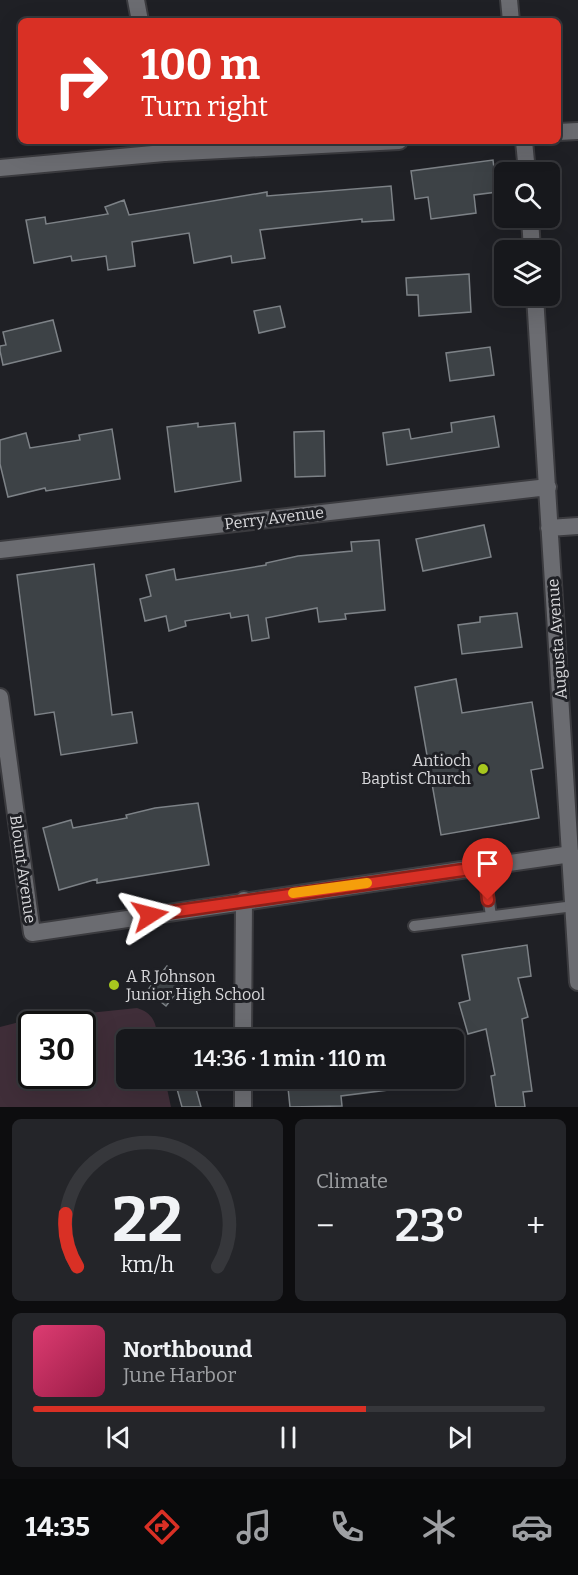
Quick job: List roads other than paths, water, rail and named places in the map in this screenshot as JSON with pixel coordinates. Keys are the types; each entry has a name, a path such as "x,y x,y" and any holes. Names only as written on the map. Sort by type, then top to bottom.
{"street":[{"path":"136,0 139,18"},
{"path":"509,0 511,18"},
{"path":"561,132 578,130"},
{"path":"0,168 163,147 281,144"},
{"path":"524,144 525,162"},
{"name":"Augusta Avenue","path":"536,306 577,935 578,982"},
{"name":"Perry Avenue","path":"0,550 548,487"},
{"path":"549,528 578,526"},
{"name":"Blount Avenue","path":"0,697 32,933 244,900"},
{"path":"243,1029 244,900 571,854"},
{"path":"243,1089 243,1107"}],"lane":[{"path":"484,867 491,916"},
{"path":"414,926 574,906"}],"place":[{"name":"Antioch Baptist Church","path":"483,769"},
{"name":"A R Johnson Junior High School","path":"114,985"}]}
